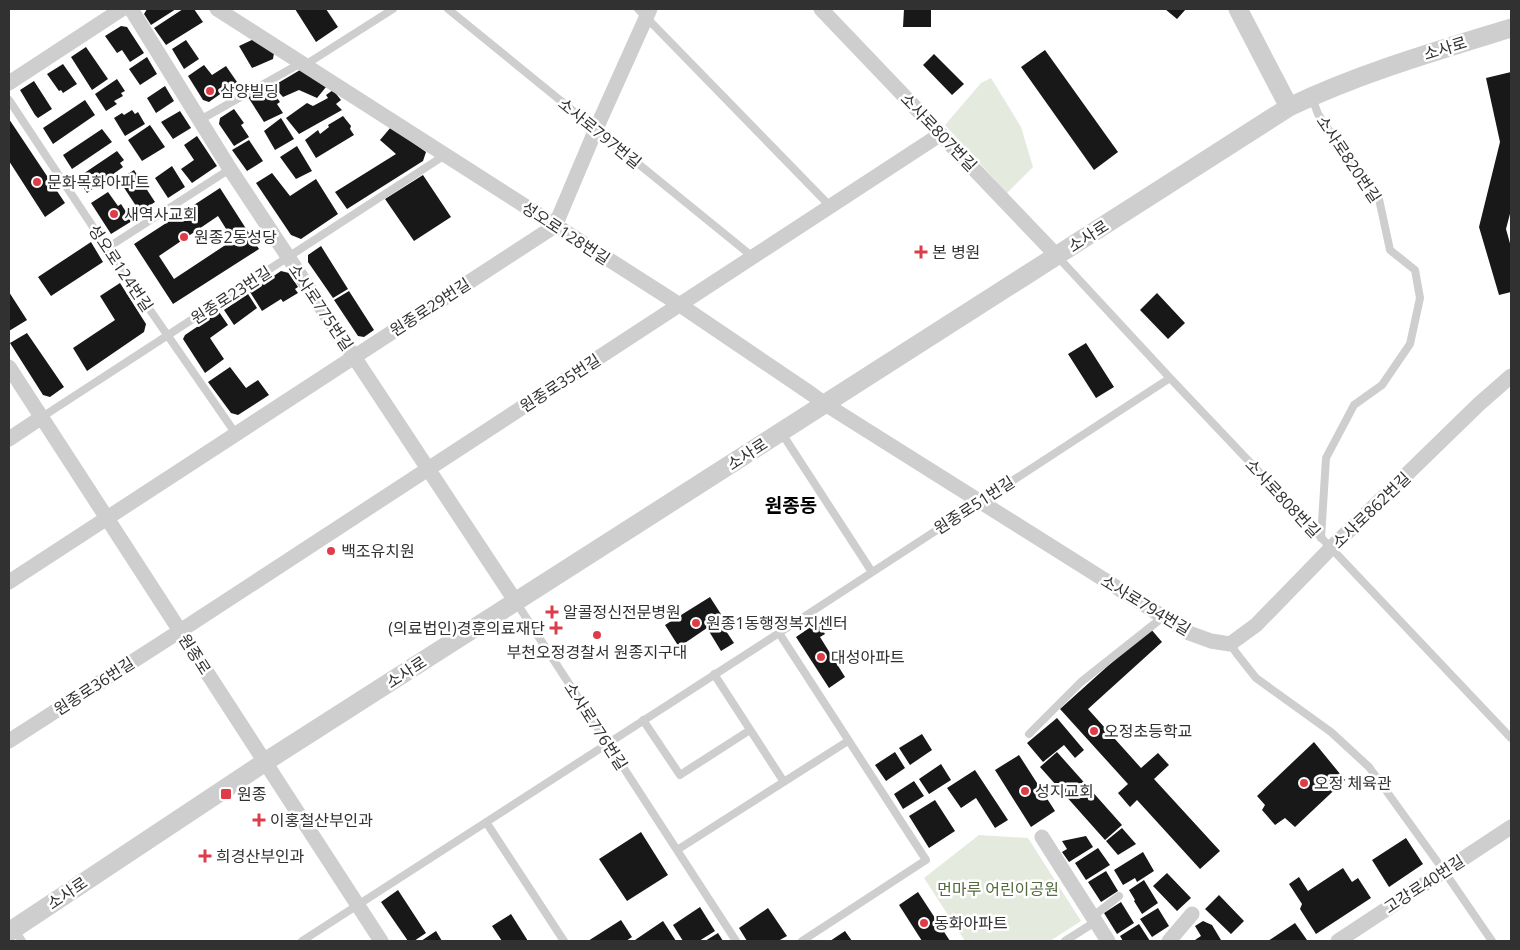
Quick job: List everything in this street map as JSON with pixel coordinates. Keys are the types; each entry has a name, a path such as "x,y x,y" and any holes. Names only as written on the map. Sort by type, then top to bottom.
{"street":[{"path":"9,83 122,9"},
{"name":"소사로775번길","path":"131,9 230,169 516,602"},
{"name":"성오로128번길","path":"217,9 680,306 825,404"},
{"name":"소사로807번길","path":"821,9 1056,256"},
{"path":"1238,9 1289,107"},
{"path":"556,226 645,12"},
{"name":"소사로","path":"13,931 265,762 1289,107 1312,96 1416,57 1511,28"},
{"name":"원종로35번길","path":"180,631 941,134"},
{"name":"원종로29번길","path":"9,582 556,226"},
{"name":"원종로","path":"9,367 380,941"},
{"name":"소사로862번길","path":"1230,644 1256,625 1326,543 1511,376"},
{"name":"소사로794번길","path":"825,404 1189,633 1211,641 1230,644"},
{"path":"9,439 42,418"},
{"name":"원종로36번길","path":"9,741 180,631"},
{"name":"고강로40번길","path":"1338,941 1511,827"},
{"path":"1042,837 1108,941"},
{"path":"1169,941 1192,914"}],"lane":[{"path":"200,120 303,64 393,9"},
{"name":"소사로797번길","path":"448,9 753,257"},
{"path":"645,12 830,206"},
{"name":"소사로820번길","path":"1312,96 1318,114 1359,175 1379,199 1390,250 1415,270 1420,298 1410,344 1382,385 1354,405 1326,458 1326,543"},
{"name":"성오로124번길","path":"9,100 107,248 236,434"},
{"name":"원종로23번길","path":"42,418 445,155"},
{"path":"107,248 230,169"},
{"name":"소사로808번길","path":"1056,256 1511,738"},
{"name":"원종로51번길","path":"302,941 1170,378"},
{"path":"780,432 872,572"},
{"name":"소사로776번길","path":"516,602 736,941"},
{"path":"1029,734 1081,682 1163,617"},
{"path":"779,633 926,860 802,941"},
{"path":"1230,644 1256,678 1331,732 1369,767 1492,941"},
{"path":"714,674 784,782"},
{"path":"643,720 680,775 750,730"},
{"path":"677,850 848,741"},
{"path":"486,822 564,941"},
{"path":"1065,941 1119,896"}],"green space":[{"path":"991,78 1021,127 1033,167 1007,193 945,125 981,83"},
{"name":"먼마루 어린이공원","path":"979,835 1028,838 1081,921 1050,941 965,941 924,878"}],"building":[{"path":"147,9 176,9 151,25 144,14"},
{"path":"183,9 194,9 203,22 166,45 154,28"},
{"path":"295,9 326,9 338,27 316,42"},
{"path":"904,9 931,9 931,27 903,27"},
{"path":"1165,9 1186,9 1177,19"},
{"path":"121,26 127,27 144,53 130,62 122,50 117,53 105,36"},
{"path":"254,39 274,53 273,59 252,68 239,46"},
{"path":"186,40 199,59 184,69 172,49"},
{"path":"86,47 108,79 92,90 71,57"},
{"path":"1045,50 1118,152 1094,170 1021,67"},
{"path":"934,54 964,84 952,95 923,65"},
{"path":"147,57 157,74 140,85 129,69"},
{"path":"63,64 77,84 63,93 61,90 59,91 47,74"},
{"name":"삼양빌딩","path":"204,65 212,75 226,66 237,82 209,102 203,100 188,76"},
{"path":"300,70 326,87 317,98 299,90 283,97 273,86"},
{"path":"1511,72 1511,210 1506,229 1511,247 1511,292 1499,295 1479,227 1500,142 1486,78"},
{"path":"117,79 125,91 121,93 123,96 114,101 117,104 106,111 95,94"},
{"path":"34,81 52,109 38,118 20,90"},
{"path":"165,86 174,101 156,113 147,98"},
{"path":"264,87 272,96 275,95 280,102 277,104 283,113 264,122 248,97"},
{"path":"333,90 341,100 336,104 342,110 299,134 286,118 307,103 313,106 328,98 326,95"},
{"path":"85,100 95,115 53,144 43,128"},
{"path":"234,109 244,123 241,125 249,137 234,146 219,124 220,118"},
{"path":"132,110 135,114 138,112 145,124 125,136 114,118"},
{"path":"180,111 191,128 173,139 161,122"},
{"path":"343,116 351,126 350,129 354,135 316,158 305,140 318,130 320,134 329,127 328,125"},
{"path":"281,118 294,139 275,150 264,131"},
{"name":"문화목화아파트","path":"9,119 65,203 45,217 9,161"},
{"path":"150,125 165,147 142,161 128,140"},
{"path":"391,127 426,152 423,161 347,209 335,192 396,154 380,140"},
{"path":"102,129 112,142 72,169 63,155"},
{"path":"197,136 217,166 192,183 181,169 194,160 184,145"},
{"path":"249,140 263,161 247,171 232,150"},
{"path":"297,146 312,171 296,179 280,157"},
{"path":"117,151 124,160 120,163 123,167 87,193 77,178"},
{"path":"172,166 185,187 168,198 155,178"},
{"path":"134,170 155,202 140,212 119,180"},
{"path":"272,173 290,196 316,179 338,214 301,239 291,235 256,183"},
{"path":"423,175 451,217 414,241 385,199"},
{"path":"220,188 259,249 173,304 134,244","holes":["218,216 233,240 174,279 159,256"]},
{"path":"108,192 118,206 121,204 132,221 111,234 91,203"},
{"path":"91,242 103,262 51,296 38,277"},
{"path":"321,246 348,289 333,298 308,262 308,255"},
{"path":"281,271 289,273 298,287 295,289 298,293 283,302 281,299 262,311 250,292"},
{"path":"120,283 146,324 144,332 87,371 73,348 115,320 100,296"},
{"path":"349,291 374,330 364,337 358,336 334,300"},
{"path":"9,292 27,320 9,331"},
{"path":"1157,293 1185,323 1168,339 1140,310"},
{"path":"248,294 257,308 234,325 224,310"},
{"path":"219,312 228,325 210,338 224,359 205,373 183,339 185,335"},
{"path":"27,333 64,387 50,397 43,395 10,343"},
{"path":"1086,343 1114,387 1096,398 1068,354"},
{"path":"230,367 246,388 258,380 269,395 238,415 231,413 208,382"},
{"name":"원종1동행정복지센터","path":"710,597 726,622 722,625 734,643 721,651 707,628 679,647 665,625"},
{"name":"대성아파트","path":"818,622 825,634 820,637 845,677 829,688 796,637"},
{"name":"오정초등학교","path":"1150,628 1162,642 1088,709 1141,768 1158,753 1169,765 1154,779 1220,851 1200,869 1137,800 1130,807 1118,793 1128,784 1060,709"},
{"path":"1057,718 1084,750 1075,758 1064,745 1043,762 1027,743"},
{"path":"922,734 932,750 910,765 899,748"},
{"path":"1314,742 1345,780 1295,827 1285,818 1275,825 1262,810 1265,805 1257,796"},
{"path":"895,752 905,768 886,781 875,765"},
{"path":"1057,752 1122,825 1105,840 1040,767"},
{"name":"성지교회","path":"1019,755 1055,811 1031,827 995,770"},
{"path":"941,764 951,780 929,794 919,779"},
{"name":"성지교회","path":"975,770 1008,820 995,828 976,798 961,808 947,788"},
{"path":"914,781 924,796 903,809 894,794"},
{"path":"935,800 955,831 929,848 909,816"},
{"path":"1122,828 1136,844 1118,855 1106,841"},
{"path":"641,832 668,875 627,901 599,859"},
{"path":"1086,836 1093,847 1069,862 1062,852 1067,849 1062,841"},
{"path":"1406,838 1423,864 1389,887 1372,860"},
{"path":"1098,848 1110,865 1086,880 1075,863"},
{"path":"1143,852 1154,871 1137,882 1135,878 1123,885 1114,870"},
{"path":"1343,868 1352,882 1358,878 1371,898 1316,934 1300,909 1302,904 1289,884 1299,877 1308,891"},
{"path":"1106,871 1118,891 1101,902 1088,882"},
{"path":"1167,873 1191,898 1177,911 1153,886"},
{"path":"1144,880 1158,903 1142,914 1129,890"},
{"path":"398,890 426,933 414,941 408,941 381,902"},
{"name":"동화아파트","path":"918,892 950,941 922,941 899,905"},
{"path":"1219,895 1244,921 1231,934 1205,909"},
{"path":"1121,902 1134,923 1117,934 1104,913"},
{"path":"700,907 715,931 699,941 683,941 673,925"},
{"path":"768,908 787,936 778,941 747,941 739,928"},
{"path":"1158,908 1169,926 1152,937 1140,919"},
{"path":"511,914 528,941 502,941 492,926"},
{"path":"621,920 632,937 626,941 588,941"},
{"path":"663,921 676,941 635,940"},
{"path":"1203,921 1212,925 1221,940 1195,940 1201,936 1195,926"},
{"path":"1295,923 1307,940 1268,941"},
{"path":"1139,924 1150,941 1123,941 1120,936"},
{"path":"436,931 442,941 421,941"},
{"path":"845,931 852,941 830,941"},
{"path":"718,933 723,941 705,941"}],"place":[{"name":"삼양빌딩","path":"210,91"},
{"name":"문화목화아파트","path":"37,182"},
{"name":"새역사교회","path":"114,214"},
{"name":"원종2동성당","path":"184,237"},
{"name":"본 병원","path":"921,252"},
{"name":"백조유치원","path":"331,551"},
{"name":"알콜정신전문병원","path":"552,612"},
{"name":"원종1동행정복지센터","path":"696,623"},
{"name":"(의료법인)경훈의료재단","path":"556,628"},
{"name":"부천오정경찰서 원종지구대","path":"597,635"},
{"name":"대성아파트","path":"821,657"},
{"name":"오정초등학교","path":"1094,731"},
{"name":"오정 체육관","path":"1304,783"},
{"name":"성지교회","path":"1025,791"},
{"name":"원종","path":"226,794"},
{"name":"이홍철산부인과","path":"259,820"},
{"name":"희경산부인과","path":"205,856"},
{"name":"동화아파트","path":"924,923"}],"district":[{"name":"원종동","path":"791,505"}]}
